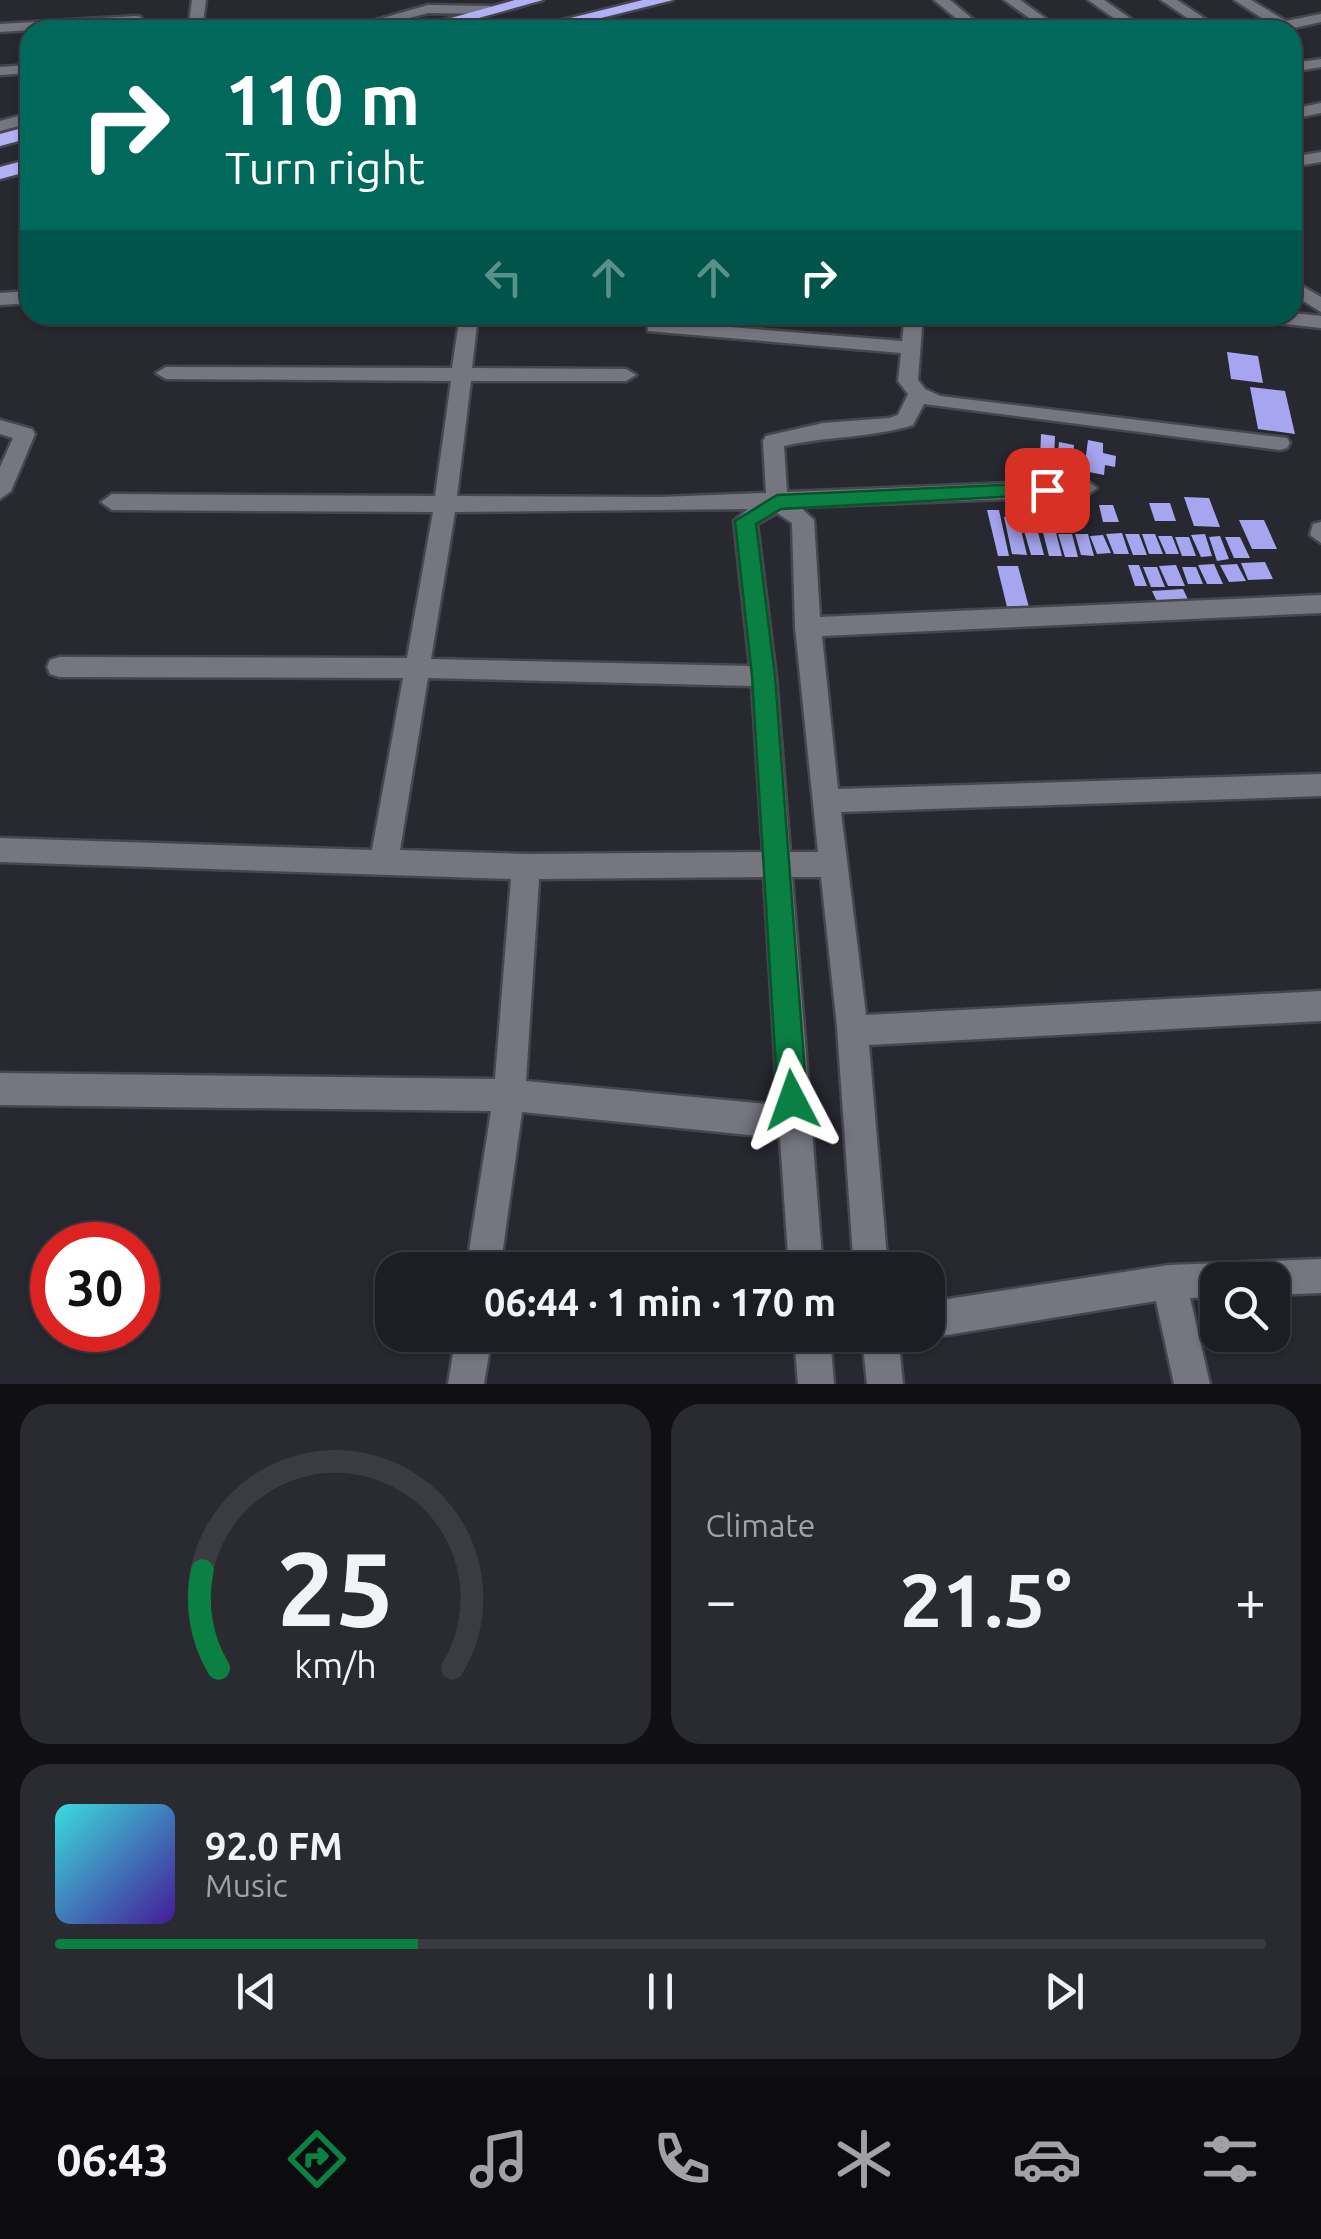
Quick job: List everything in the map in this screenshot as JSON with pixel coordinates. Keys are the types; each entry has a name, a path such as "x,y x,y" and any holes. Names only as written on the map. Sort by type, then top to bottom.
{"highway":[{"path":"453,20 535,0"},
{"path":"575,20 665,0"}],"street":[{"path":"942,0 966,20"},
{"path":"1011,0 1040,20"},
{"path":"1095,0 1125,20"},
{"path":"1168,0 1199,20"},
{"path":"1241,0 1274,20"},
{"path":"386,20 428,9 490,10"},
{"path":"384,861 444,503 468,325"},
{"path":"912,325 908,380 918,394 937,402 1280,443"},
{"path":"655,327 909,348"},
{"path":"166,373 626,375"},
{"path":"777,502 772,442 823,430 890,425 906,420 918,394"},
{"path":"0,427 25,434 0,491"},
{"path":"112,502 777,502 1086,488"},
{"path":"777,502 803,520 807,627 852,1030 862,1212 868,1252"},
{"path":"777,502 746,521 764,676 805,1252"},
{"path":"807,627 1321,604"},
{"path":"59,667 414,668 764,676"},
{"path":"824,801 1321,785"},
{"path":"0,850 526,867 832,864"},
{"path":"486,1252 509,1096 526,867"},
{"path":"852,1030 1321,1006"},
{"path":"0,1089 509,1096 794,1123"},
{"path":"1290,1277 1321,1276"},
{"path":"945,1317 1169,1282 1200,1281"},
{"path":"1169,1282 1192,1384"},
{"path":"466,1384 471,1352"},
{"path":"813,1352 816,1384"},
{"path":"882,1352 885,1384"}],"building":[{"path":"1227,352 1258,356 1263,383 1231,379"},
{"path":"1250,387 1285,391 1295,434 1258,429"},
{"path":"1041,434 1055,436 1054,461 1040,458"},
{"path":"1088,440 1103,443 1103,453 1116,456 1115,467 1105,465 1104,475 1084,471"},
{"path":"1059,442 1074,445 1072,466 1057,463"},
{"path":"1184,497 1209,498 1220,527 1194,526"},
{"path":"1063,502 1078,502 1086,523 1070,524"},
{"path":"1149,503 1170,503 1176,521 1155,521"},
{"path":"1099,505 1113,505 1119,522 1103,522"},
{"path":"987,510 999,510 1009,556 998,556"},
{"path":"1004,517 1018,517 1027,555 1012,554"},
{"path":"1020,517 1034,517 1044,555 1031,555"},
{"path":"1039,517 1052,517 1062,556 1049,556"},
{"path":"1239,520 1264,520 1277,549 1252,549"},
{"path":"1122,533 1129,554 1114,554 1106,534"},
{"path":"1058,534 1072,534 1078,557 1065,557"},
{"path":"1075,534 1088,534 1094,556 1081,555"},
{"path":"1125,534 1139,534 1147,555 1133,555"},
{"path":"1142,534 1155,534 1163,554 1149,554"},
{"path":"1205,534 1212,556 1201,557 1191,535"},
{"path":"1103,535 1111,553 1097,554 1090,536"},
{"path":"1158,536 1172,536 1179,554 1166,554"},
{"path":"1220,536 1229,559 1217,561 1209,537"},
{"path":"1175,537 1189,537 1196,556 1182,556"},
{"path":"1225,537 1240,537 1250,558 1234,558"},
{"path":"1265,562 1273,579 1248,580 1241,563"},
{"path":"1214,564 1223,584 1207,584 1198,565"},
{"path":"1237,564 1246,581 1229,582 1220,565"},
{"path":"1128,565 1139,565 1147,586 1135,586"},
{"path":"1176,565 1185,586 1168,586 1159,566"},
{"path":"997,566 1018,566 1030,611 1008,611"},
{"path":"1143,567 1157,567 1165,587 1151,587"},
{"path":"1182,567 1196,567 1203,584 1188,584"},
{"path":"1183,589 1191,606 1160,608 1152,591"}],"route":[{"path":"792,1100 764,676 746,521 777,502 1047,490"}]}
